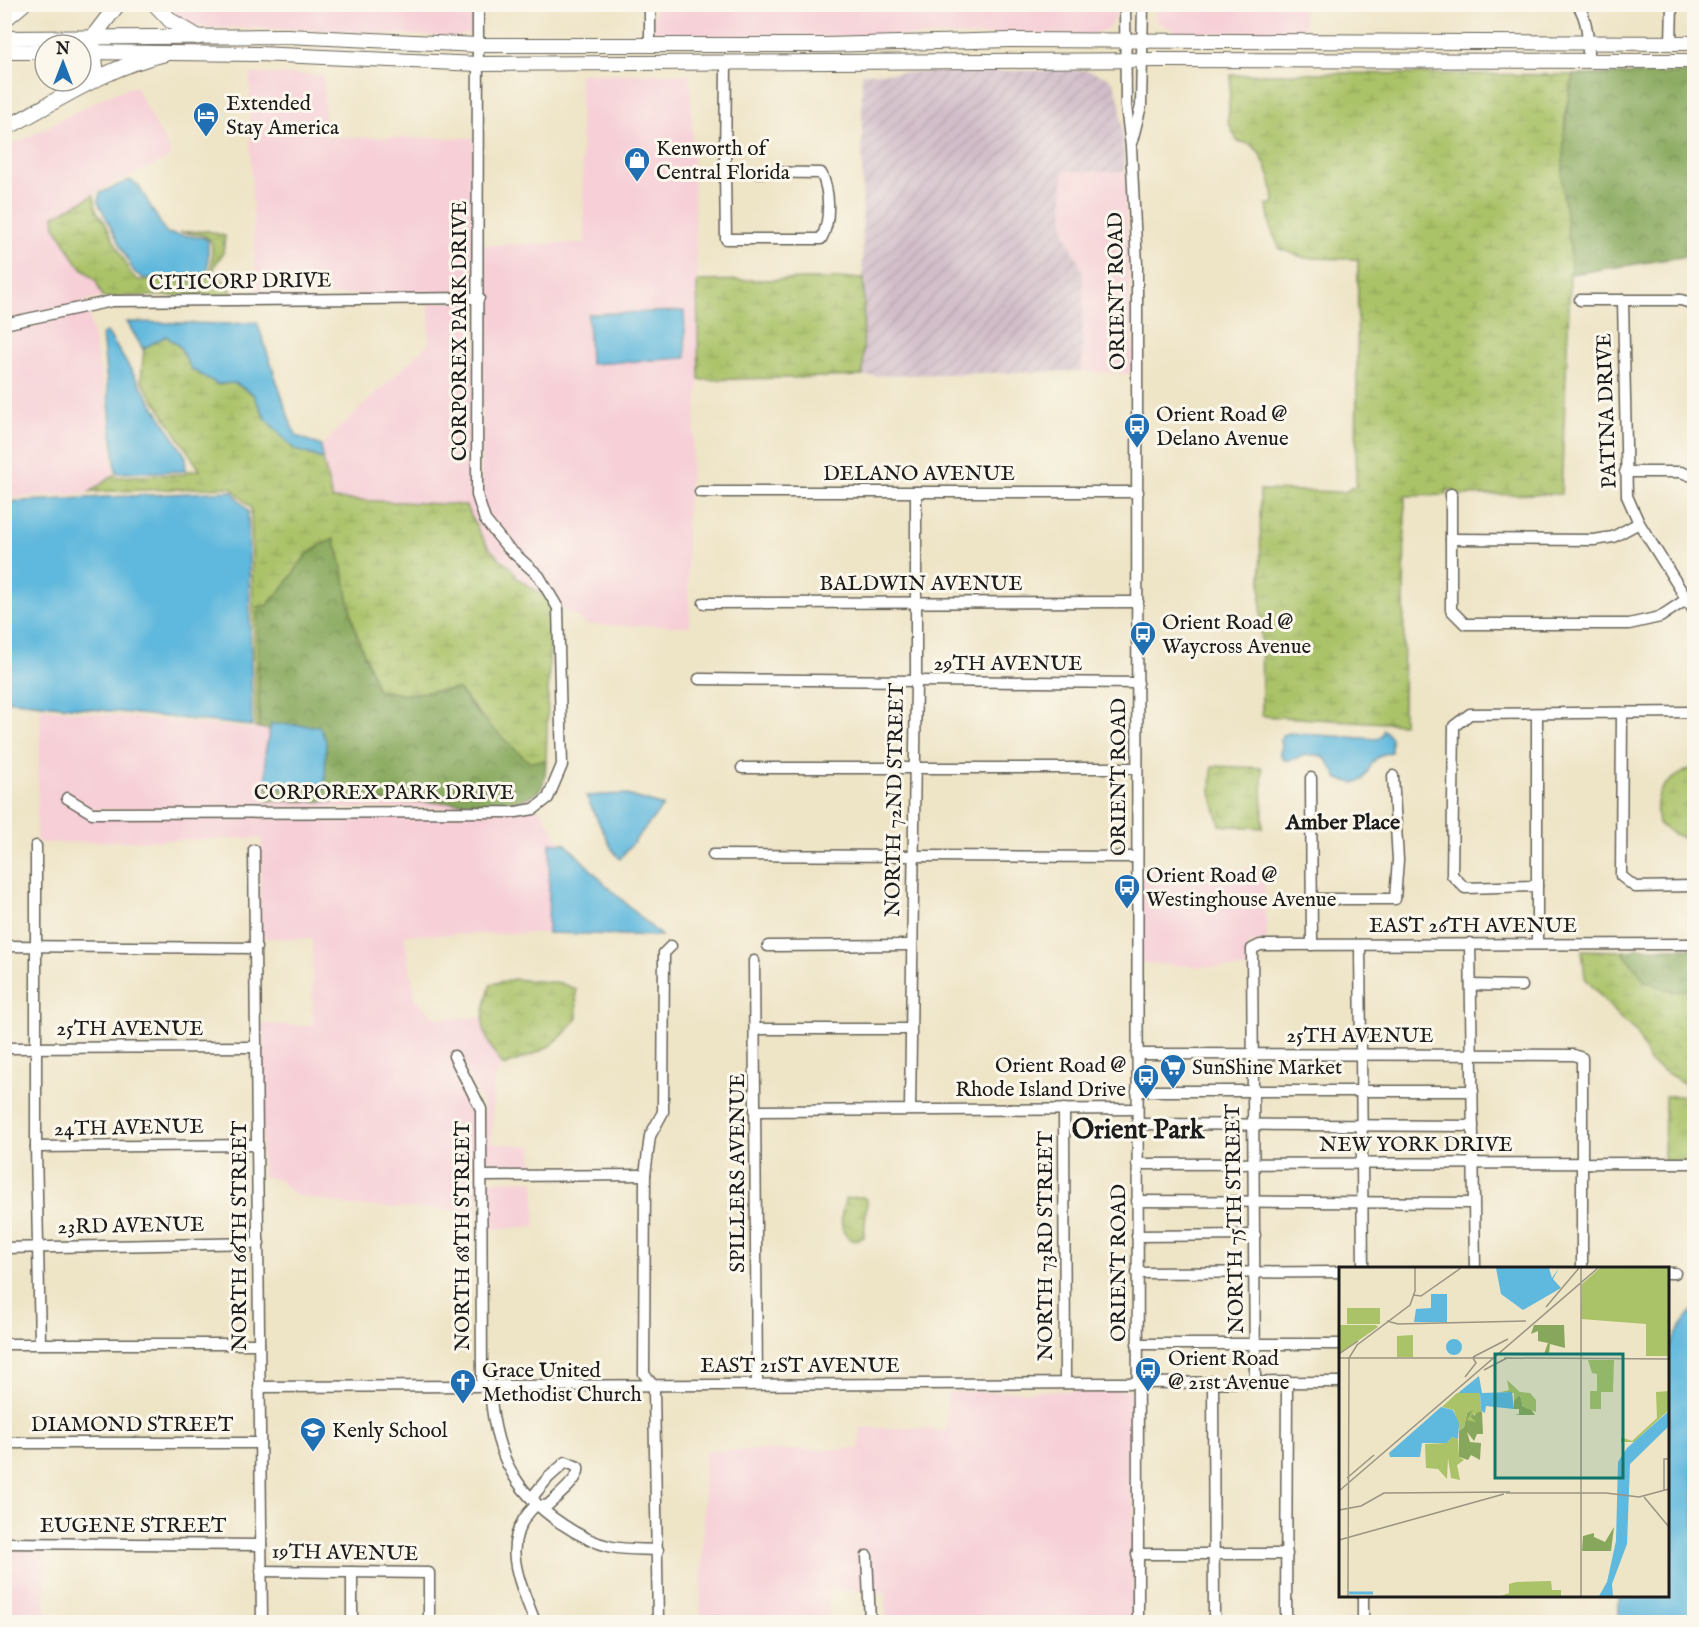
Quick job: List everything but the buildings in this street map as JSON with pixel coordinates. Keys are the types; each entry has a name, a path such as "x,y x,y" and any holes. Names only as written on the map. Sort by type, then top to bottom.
{"highway":[{"path":"93,41 118,4"},
{"path":"155,4 171,21 198,37"},
{"path":"4,20 20,7"},
{"path":"4,129 97,78 141,59 164,54"},
{"path":"93,62 97,78"}],"main road":[{"path":"93,47 198,37 287,36 478,45 843,44 1010,40 1695,43"},
{"path":"4,38 33,41"},
{"path":"654,45 674,63"},
{"path":"674,63 695,45"},
{"path":"93,47 164,54 258,54 478,64 1143,60 1695,61"},
{"path":"4,52 33,52"}],"street":[{"path":"478,4 478,64"},
{"path":"650,4 654,45"},
{"name":"ORIENT ROAD","path":"1125,4 1125,106 1131,147 1137,265 1138,1623"},
{"name":"ORIENT ROAD","path":"1131,147 1141,106 1143,4"},
{"path":"1577,4 1584,13 1588,61"},
{"path":"1671,43 1672,4"},
{"path":"725,172 821,173 827,184 827,229 821,239 726,239 725,172 726,63"},
{"name":"CORPOREX PARK DRIVE","path":"67,798 92,813 114,813 516,812 534,809 548,798 562,765 558,608 539,576 507,547 485,520 477,495 478,64"},
{"name":"CITICORP DRIVE","path":"4,324 112,302 479,298"},
{"path":"1580,300 1681,300 1695,304"},
{"name":"PATINA DRIVE","path":"1623,300 1627,496 1639,524 1695,611"},
{"path":"1625,472 1681,472 1695,477"},
{"name":"DELANO AVENUE","path":"700,492 1138,492"},
{"name":"NORTH 72ND STREET","path":"910,1109 916,682 916,492"},
{"path":"1451,494 1451,610 1465,624 1629,624 1660,616 1687,599"},
{"path":"1451,539 1594,540 1613,537 1639,524"},
{"name":"BALDWIN AVENUE","path":"704,603 1138,602"},
{"name":"29TH AVENUE","path":"699,679 1137,683"},
{"path":"1537,886 1466,888 1452,875 1454,726 1470,714 1695,712"},
{"path":"1622,713 1621,876 1635,887 1695,886"},
{"path":"1537,714 1537,944"},
{"path":"742,768 1137,768"},
{"path":"1312,899 1395,899 1398,860 1393,776"},
{"path":"1311,778 1312,945"},
{"path":"36,846 36,1147 40,1343"},
{"name":"NORTH 66TH STREET","path":"254,850 261,1623"},
{"path":"713,855 1137,857"},
{"path":"1470,943 1475,1267"},
{"name":"EAST 26TH AVENUE","path":"1252,949 1260,945 1695,944"},
{"path":"768,946 912,945"},
{"path":"1360,945 1363,1267"},
{"path":"4,946 256,948"},
{"path":"658,1623 653,1385 644,1374 645,1175 650,1136 663,1112 664,953 671,946"},
{"name":"NORTH 75TH STREET","path":"1252,949 1255,1381"},
{"name":"SPILLERS AVENUE","path":"754,961 757,1384"},
{"path":"1471,986 1522,986"},
{"path":"756,1029 910,1029"},
{"name":"25TH AVENUE","path":"4,1048 256,1047"},
{"name":"25TH AVENUE","path":"1137,1054 1574,1055 1582,1058 1581,1164"},
{"name":"NORTH 68TH STREET","path":"454,1056 481,1109 486,1385 497,1440 520,1488 536,1505 581,1537 613,1547 658,1550"},
{"path":"1137,1090 1473,1091"},
{"name":"NORTH 73RD STREET","path":"1064,1109 1065,1383"},
{"path":"756,1111 1137,1109"},
{"path":"1137,1124 1473,1126"},
{"name":"24TH AVENUE","path":"36,1147 258,1145"},
{"name":"NEW YORK DRIVE","path":"1137,1164 1695,1163"},
{"path":"1581,1164 1582,1267"},
{"path":"482,1176 645,1175"},
{"path":"1137,1201 1473,1203"},
{"path":"1137,1236 1255,1235"},
{"name":"23RD AVENUE","path":"4,1248 259,1243"},
{"path":"1137,1273 1339,1272"},
{"path":"4,1344 259,1344"},
{"path":"1137,1344 1339,1344"},
{"path":"1213,1381 1214,1623"},
{"path":"1286,1623 1287,1381"},
{"name":"EAST 21ST AVENUE","path":"259,1387 1339,1382"},
{"name":"DIAMOND STREET","path":"4,1443 260,1443"},
{"path":"566,1462 578,1467 577,1477 547,1506 536,1505 533,1496 555,1471 566,1462"},
{"path":"535,1623 516,1570 513,1554 520,1527 527,1514 536,1505"},
{"name":"EUGENE STREET","path":"4,1544 261,1545"},
{"path":"1137,1554 1287,1554"},
{"path":"867,1556 870,1623"},
{"name":"19TH AVENUE","path":"261,1571 429,1573 429,1623"},
{"path":"352,1572 352,1623"},
{"path":"1363,1597 1363,1623"}],"shaded area":[{"path":"164,5 474,5 474,32 454,37 291,29 188,27"},
{"path":"654,5 1119,5 1116,16 1108,28 1095,34 654,39"},
{"path":"1152,5 1302,5 1307,35 1177,32 1157,22"},
{"path":"1086,70 1109,78 1114,83 1120,104 1125,172 1063,171 1064,230 1083,272 1082,371 863,376 862,73"},
{"path":"250,74 324,75 325,137 474,138 475,293 256,296"},
{"path":"579,74 690,74 699,380 686,522 690,626 588,625 562,608 488,518 481,495 482,245 585,243"},
{"path":"135,86 172,155 158,164 98,190 55,226 77,263 96,281 103,298 5,320 5,149 107,96"},
{"path":"1063,170 1125,172 1134,374 1082,371 1083,272 1064,230"},
{"path":"429,302 475,302 474,497 548,598 515,577 507,562 492,552 481,537 465,505 332,499 321,446 429,343"},
{"path":"88,311 106,399 114,475 87,494 5,498 4,329"},
{"path":"41,708 269,730 265,753 267,801 512,803 532,796 536,802 533,805 516,808 93,809 66,792 62,799 90,817 540,809 561,843 550,844 548,933 404,935 416,1001 437,1018 482,1018 484,1032 501,1062 494,1081 491,1143 532,1146 533,1172 485,1172 484,1107 455,1051 449,1055 477,1110 478,1211 351,1206 295,1195 279,1180 262,1176 260,1024 313,1026 312,939 259,938 262,838 40,843 36,841"},
{"path":"1141,869 1264,869 1267,941 1249,944 1247,969 1141,963"},
{"path":"534,1180 536,1226 486,1229 485,1181"},
{"path":"1133,1390 1134,1622 886,1622 886,1592 872,1590 870,1552 863,1553 865,1590 829,1589 829,1622 700,1622 705,1451 859,1449 861,1428 927,1428 946,1432 947,1392"},
{"path":"5,1548 45,1548 45,1622 5,1622"}],"green space":[{"path":"1308,73 1573,75 1565,114 1562,185 1571,257 1561,494 1455,495 1454,490 1447,490 1447,495 1405,496 1403,724 1262,716 1260,490 1345,492 1356,485 1358,259 1305,258 1280,249 1271,229 1267,205 1274,203 1274,197 1264,163 1256,149 1237,141 1228,121 1231,75"},
{"path":"1694,73 1694,255 1570,274 1562,186 1562,158 1573,75"},
{"path":"94,195 96,210 131,274 138,280 203,282 211,273 212,245 210,240 200,235 179,232 208,231 225,236 223,253 214,267 214,276 226,283 233,295 103,298 96,281 77,263 55,226 54,216"},
{"path":"864,278 863,376 699,380 697,281"},
{"path":"166,336 180,347 192,369 217,384 235,383 253,394 266,419 294,449 323,459 332,499 465,505 492,551 516,574 515,577 548,598 551,603 546,760 529,762 490,726 458,689 403,694 377,690 355,629 343,569 334,539 310,552 284,587 266,606 257,607 259,728 255,727 251,508 231,487 90,492 114,475 117,477 185,474 188,471 200,470 141,380 144,348"},
{"path":"334,539 343,569 355,629 377,690 403,694 458,689 474,710 529,762 546,760 543,784 536,793 513,803 267,801 267,786 324,788 271,724 269,730 259,728 257,606 266,606 311,552"},
{"path":"1212,766 1262,768 1263,828 1220,825 1211,793"},
{"path":"1694,766 1694,842 1658,824 1657,802 1659,794 1668,782"},
{"path":"1636,948 1694,948 1694,988 1673,992 1645,981 1622,951 1631,951"},
{"path":"1582,950 1622,951 1645,981 1673,992 1694,988 1694,1087 1649,1062 1637,1033 1618,1016 1585,978"},
{"path":"514,979 560,983 576,989 577,1018 561,1037 545,1049 503,1066 485,1035 484,1008 491,984"},
{"path":"1665,1096 1694,1096 1694,1161 1664,1161"},
{"path":"863,1197 867,1200 864,1237 855,1241 845,1234 842,1211 845,1199"}],"water":[{"path":"130,180 138,185 166,233 208,240 208,273 201,279 143,278 134,272 98,202 100,193"},
{"path":"684,311 686,358 590,364 588,314"},
{"path":"127,322 230,324 257,322 292,427 297,436 321,446 323,459 294,449 266,419 253,394 235,383 217,384 191,369 180,347 166,336 144,348 144,351"},
{"path":"107,332 186,457 185,471 116,473 102,334"},
{"path":"232,491 248,511 252,726 5,700 5,502"},
{"path":"271,724 319,726 326,741 325,788 267,786 265,753"},
{"path":"1384,730 1391,738 1391,752 1376,759 1363,780 1354,783 1338,779 1329,762 1321,756 1310,755 1284,760 1280,753 1282,735 1289,733 1377,739"},
{"path":"624,794 663,806 620,859 612,849 586,796"},
{"path":"550,843 565,843 661,936 548,933"},
{"path":"1694,1308 1694,1622 1619,1622 1619,1597 1669,1597 1669,1350 1676,1334"}],"place":[{"name":"Extended Stay America","path":"206,138"},
{"name":"Kenworth of Central Florida","path":"637,183"},
{"name":"Orient Road @ Delano Avenue","path":"1137,449"},
{"name":"Orient Road @ Waycross Avenue","path":"1143,657"},
{"name":"Orient Road @ Westinghouse Avenue","path":"1127,910"},
{"name":"SunShine Market","path":"1173,1090"},
{"name":"Orient Road @ Rhode Island Drive","path":"1146,1100"},
{"name":"Orient Road @ 21st Avenue","path":"1148,1393"},
{"name":"Grace United Methodist Church","path":"463,1405"},
{"name":"Kenly School","path":"313,1453"}],"district":[{"name":"Amber Place","path":"1343,821"},
{"name":"Orient Park","path":"1138,1129"}]}
